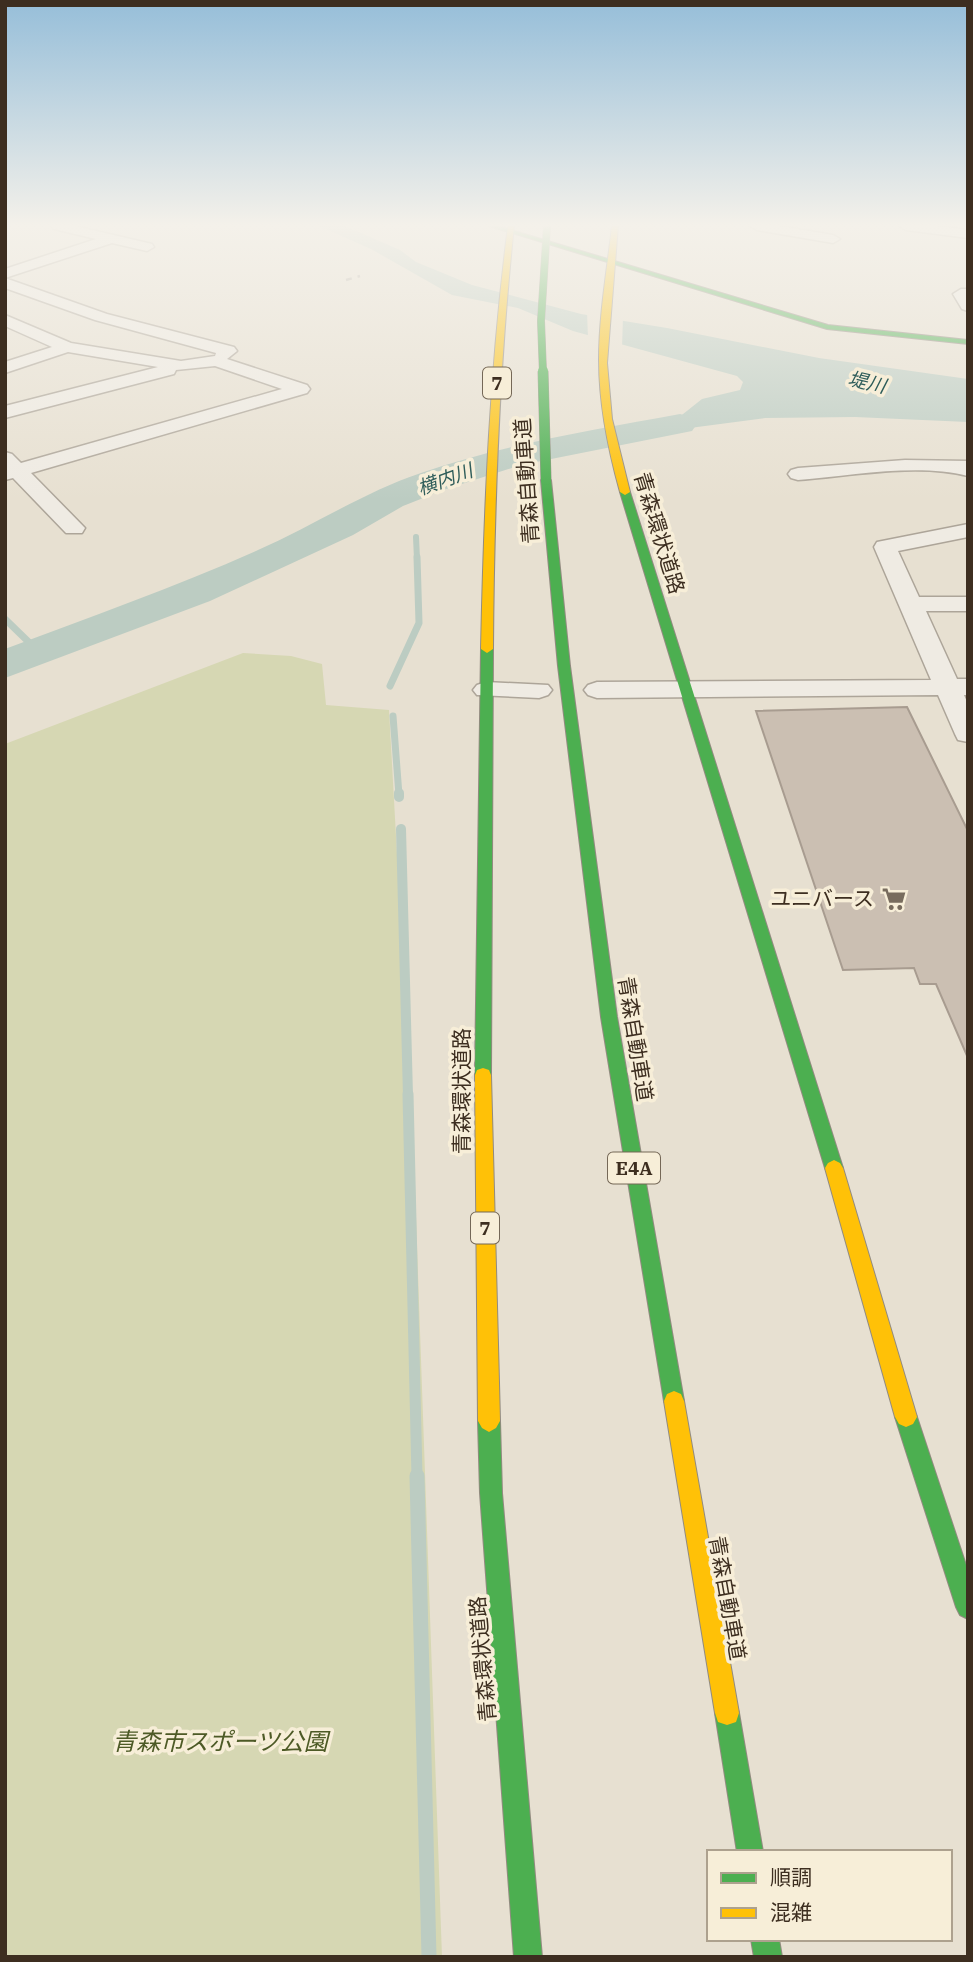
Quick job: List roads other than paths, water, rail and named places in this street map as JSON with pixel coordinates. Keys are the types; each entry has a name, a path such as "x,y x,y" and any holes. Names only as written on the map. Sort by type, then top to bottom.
{"main road":[{"name":"青森環状道路","path":"500,318 488,499 482,1130 491,1493 528,1957"},
{"name":"青森自動車道","path":"542,318 546,480 564,666 609,1017 750,1850"},
{"name":"青森環状道路","path":"606,318 603,346 607,406 615,460 833,1163 889,1366 968,1607"},
{"path":"795,318 847,331 968,342"}],"street":[{"path":"103,318 228,351 216,361"},
{"path":"5,320 67,347 181,366"},
{"path":"5,368 67,347"},
{"path":"5,412 181,366 216,361 302,389 10,467"},
{"path":"798,474 905,466 967,467"},
{"path":"10,467 74,528"},
{"path":"968,530 885,547 912,604 958,687 968,734"},
{"path":"912,604 968,604"},
{"path":"597,690 958,687"},
{"path":"486,690 539,690"}],"water":[{"name":"堤川","path":"541,318 603,318 819,358 968,379 968,422 855,417 765,418 583,442 673,422 702,399 740,390 743,382 737,376 573,331"}],"waterway":[{"name":"横内川","path":"5,665 195,592 339,527 390,498 433,481 514,456 680,424"},
{"name":"横内川","path":"420,494 421,485"},
{"path":"416,537 417,559"},
{"path":"390,686 419,623 417,557"},
{"path":"5,619 40,653"},
{"path":"393,716 399,795"},
{"path":"401,829 408,1096"},
{"path":"408,1094 417,1477"},
{"path":"417,1476 429,1957"}],"place":[{"name":"ユニバース","path":"894,899"}],"park label":[{"name":"青森市スポーツ公園","path":"220,1742"}]}
